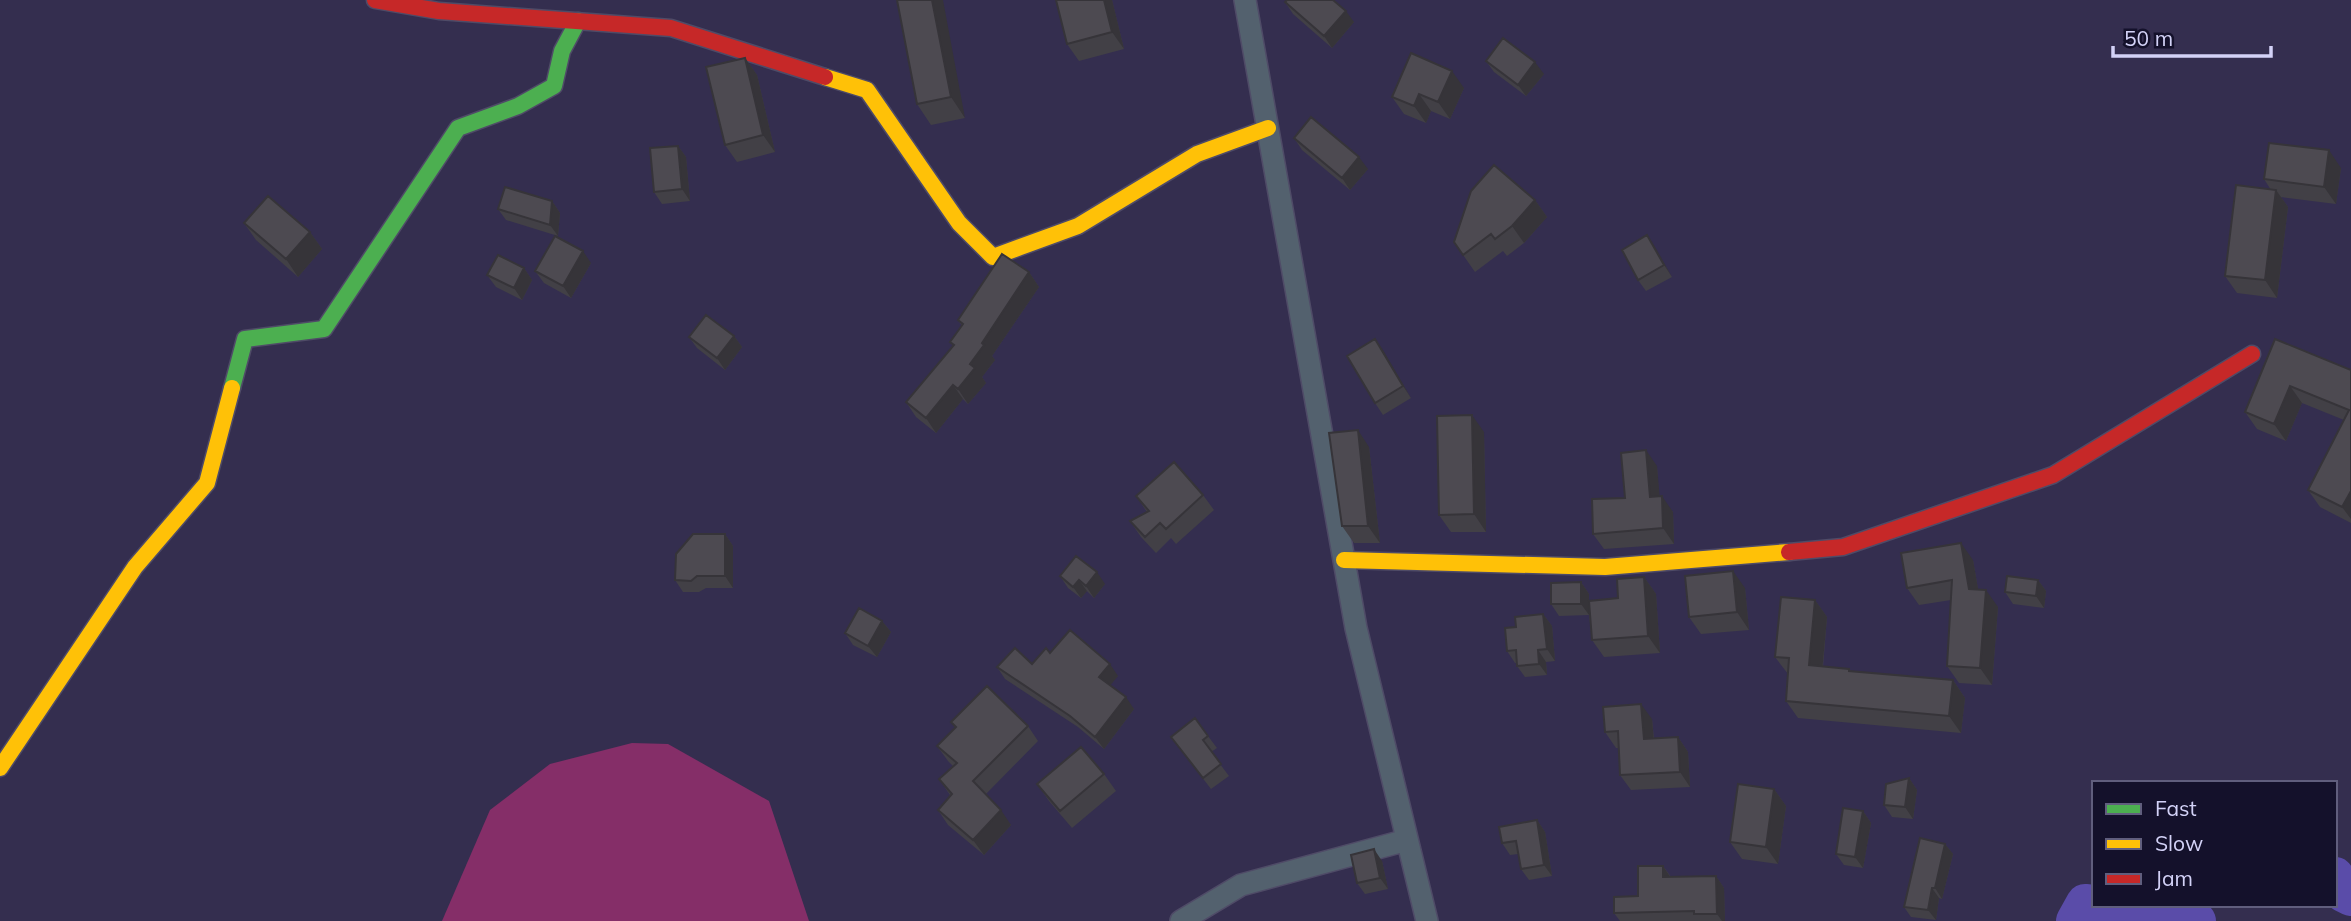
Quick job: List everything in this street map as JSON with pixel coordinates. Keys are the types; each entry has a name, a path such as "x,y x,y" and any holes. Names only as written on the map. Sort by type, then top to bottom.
{"street":[{"path":"375,0 439,11 671,28 867,90 959,223 993,257 1078,226 1197,154 1268,128"},
{"path":"1245,0 1356,628 1427,921"},
{"path":"0,768 135,568 207,483 245,339 324,329 458,128 518,106 554,86 562,51 578,21"},
{"path":"1344,561 1605,567 1843,547 2053,475 2252,354"},
{"path":"1181,921 1241,885 1407,840"}],"shaded area":[{"path":"632,743 668,744 769,801 809,921 442,921 490,810 550,764"}],"building":[{"path":"897,0 932,0 951,97 917,104"},
{"path":"1056,0 1104,0 1112,32 1067,44"},
{"path":"1333,0 1346,11 1324,36 1285,2"},
{"path":"1503,38 1535,62 1518,85 1486,61"},
{"path":"1411,53 1452,71 1438,102 1419,94 1414,106 1392,97"},
{"path":"745,58 763,135 725,145 706,67"},
{"path":"1311,117 1359,157 1342,178 1294,138"},
{"path":"2269,143 2329,150 2324,187 2264,179"},
{"path":"678,146 682,189 654,192 650,148"},
{"path":"1494,165 1535,200 1512,226 1495,239 1491,234 1463,255 1454,242 1471,191"},
{"path":"2236,185 2276,190 2265,280 2225,276"},
{"path":"505,187 552,201 550,225 498,209"},
{"path":"268,196 310,232 286,259 244,223"},
{"path":"1647,235 1664,265 1638,280 1622,250"},
{"path":"555,236 583,251 563,286 535,271"},
{"path":"1002,254 1029,272 970,364 975,368 958,389 953,385 926,418 906,402 954,345 950,342 963,324 958,320"},
{"path":"498,255 524,268 514,288 487,275"},
{"path":"706,315 734,336 717,358 689,337"},
{"path":"1375,339 1403,386 1375,403 1347,356"},
{"path":"2275,339 2351,370 2351,491 2342,507 2308,490 2349,410 2290,386 2274,424 2245,412"},
{"path":"1472,415 1474,514 1439,515 1437,416"},
{"path":"1358,430 1368,526 1342,526 1329,433"},
{"path":"1646,450 1650,497 1662,496 1663,528 1593,534 1592,499 1625,498 1621,453"},
{"path":"1174,462 1203,495 1166,529 1160,523 1145,537 1130,521 1149,511 1136,496"},
{"path":"693,534 725,534 725,576 697,576 691,581 675,580 676,554"},
{"path":"1961,543 1969,589 1986,590 1980,668 1947,666 1952,580 1907,588 1901,553"},
{"path":"1076,556 1097,572 1086,586 1079,580 1073,587 1060,576"},
{"path":"1733,571 1737,612 1689,617 1685,576"},
{"path":"2007,576 2038,580 2036,596 2005,592"},
{"path":"1644,577 1648,636 1592,640 1589,601 1618,598 1617,579"},
{"path":"1581,582 1581,604 1551,604 1551,583"},
{"path":"1781,597 1815,600 1809,665 1953,680 1949,716 1786,701 1789,658 1775,657"},
{"path":"859,608 882,621 868,646 845,633"},
{"path":"1543,614 1547,649 1538,650 1539,664 1517,666 1516,650 1507,651 1505,628 1516,627 1515,617"},
{"path":"1070,630 1110,664 1099,677 1126,697 1095,737 1070,716 997,667 1015,648 1032,664 1046,648 1050,653"},
{"path":"987,686 1028,726 973,781 1001,810 973,840 938,810 952,794 939,779 957,763 937,746 956,727 951,722"},
{"path":"1641,704 1644,739 1678,737 1680,772 1620,775 1618,731 1605,732 1603,707"},
{"path":"1195,718 1208,736 1203,740 1221,764 1203,778 1171,737"},
{"path":"1081,747 1104,774 1060,811 1037,784"},
{"path":"1909,778 1905,807 1884,805 1886,784"},
{"path":"1738,784 1774,789 1766,847 1730,842"},
{"path":"1843,808 1863,811 1855,857 1836,854"},
{"path":"1537,820 1544,865 1521,869 1516,841 1502,843 1499,827"},
{"path":"1920,838 1945,844 1928,910 1904,907"},
{"path":"1374,849 1380,878 1357,883 1351,855"},
{"path":"1638,866 1663,866 1663,877 1716,876 1717,914 1694,914 1694,911 1614,913 1614,897 1638,896"}],"waterway":[{"path":"2337,880 2343,893 2351,897"},
{"path":"2075,921 2085,903 2092,904"},
{"path":"2116,907 2141,918 2197,921"}],"traffic: fast":[{"path":"232,388 245,339 324,329 458,128 518,106 554,86 562,51 578,21"}],"traffic: slow":[{"path":"825,77 867,90 959,223 993,257 1078,226 1197,154 1268,128"},
{"path":"0,768 135,567 207,483 232,388"},
{"path":"1344,560 1605,567 1789,552"}],"traffic: jam":[{"path":"375,0 439,11 671,28 825,77"},
{"path":"1789,552 1843,547 2053,475 2252,354"}]}
